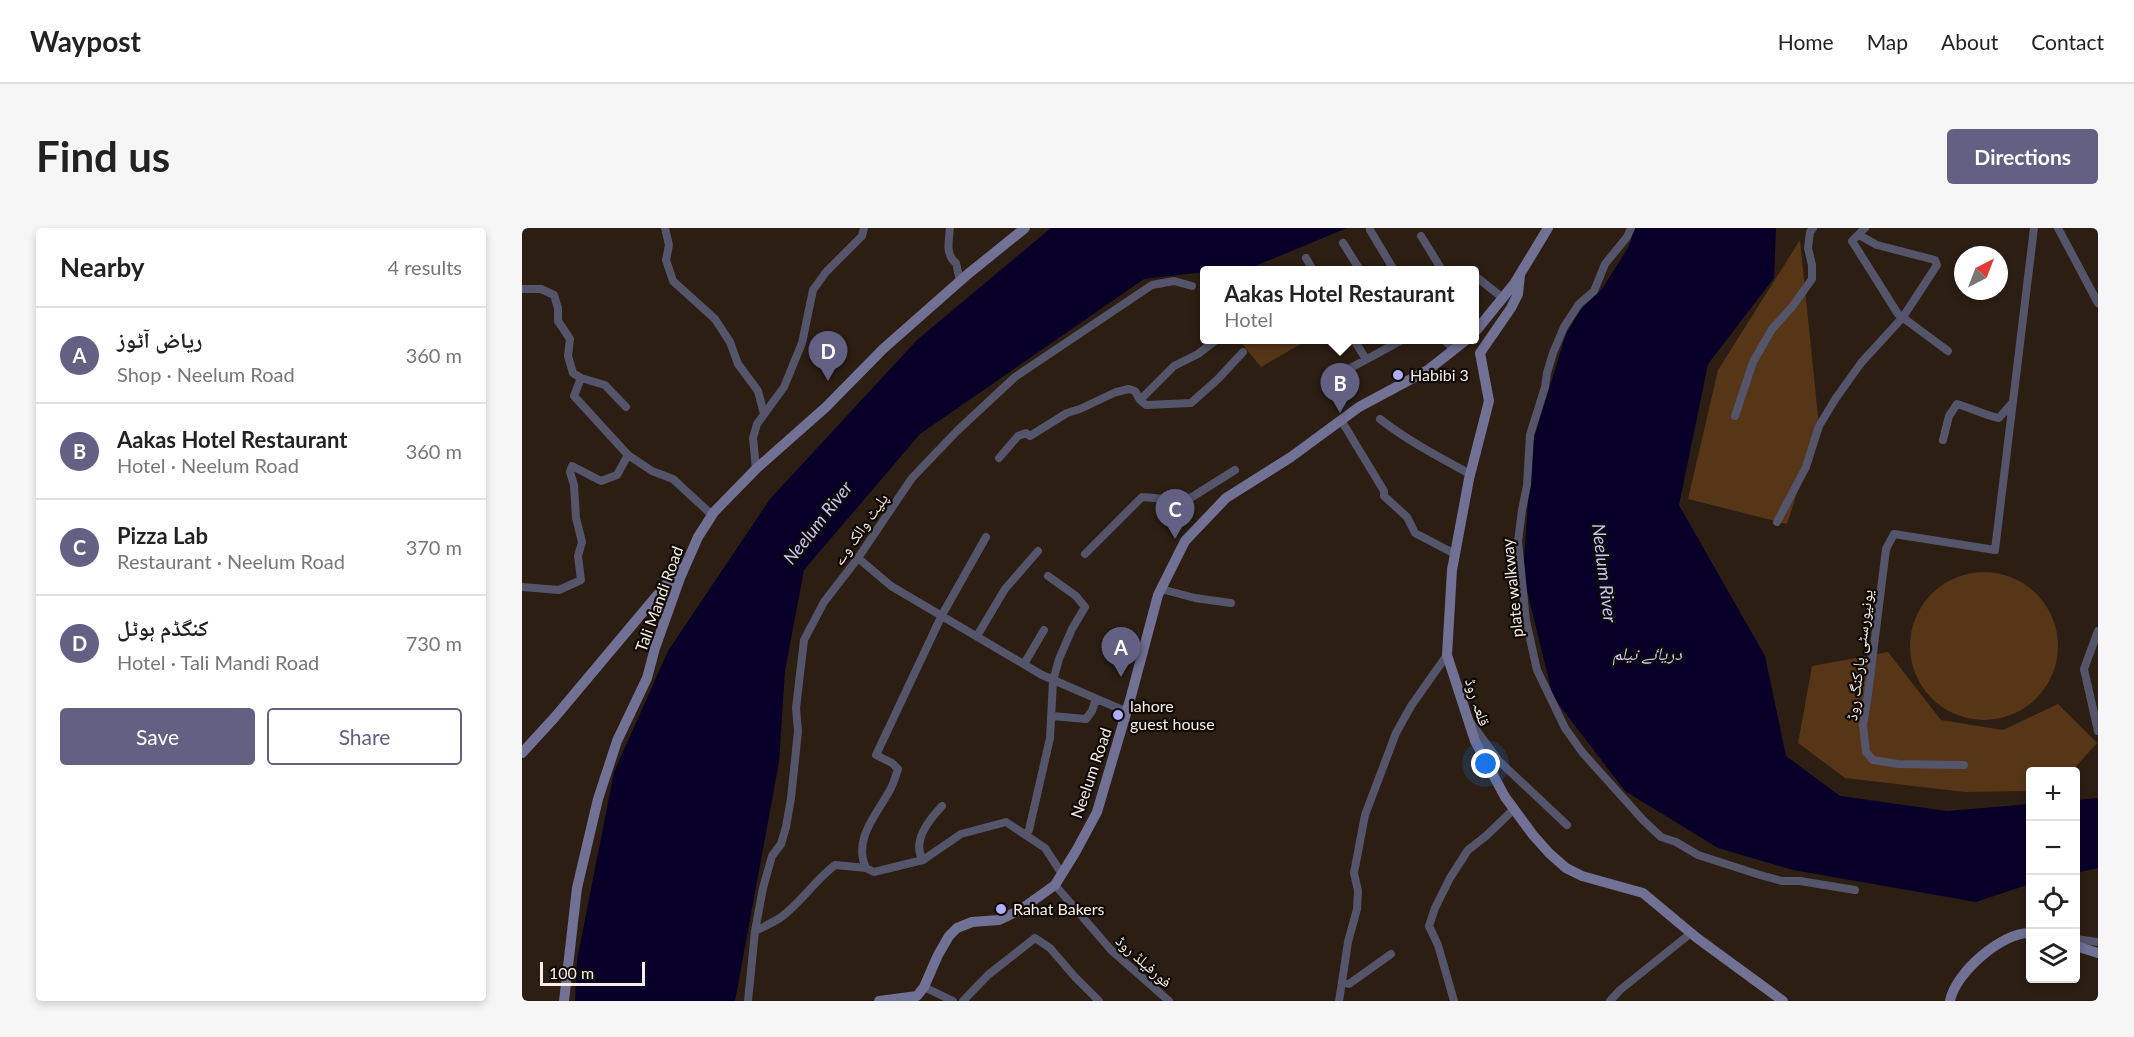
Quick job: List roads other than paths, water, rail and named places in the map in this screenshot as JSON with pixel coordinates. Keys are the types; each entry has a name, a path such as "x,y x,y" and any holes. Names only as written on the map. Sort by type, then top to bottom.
{"street":[{"path":"665,228 669,245 666,260 673,281 715,319 730,342 738,364 758,391 764,414"},
{"path":"756,469 753,438 757,424 784,387 802,343 813,290 826,272 862,236 864,228"},
{"path":"950,228 949,250 952,260 956,263 960,281"},
{"name":"Tali Mandi Road","path":"564,1001 576,888 598,799 617,741 647,678 673,598 698,537 712,515 756,469 826,406 883,349 960,281 1025,228"},
{"path":"1479,327 1520,275 1548,228"},
{"name":"plate walkway","path":"1631,228 1627,237 1605,264 1594,291 1579,304 1564,327 1552,353 1545,387 1530,435 1527,485 1518,541 1526,621 1537,670 1564,728 1582,752 1661,837 1676,842 1698,855 1760,875 1855,890"},
{"path":"1735,416 1753,362 1772,329 1792,307 1812,279 1809,248 1810,232 1813,228"},
{"path":"1865,228 1852,241 1898,314 1948,351"},
{"path":"1943,440 1949,416 1956,404 1999,418 2013,401 2034,228"},
{"path":"2058,228 2098,303"},
{"path":"1370,230 1392,266"},
{"path":"1777,522 1806,467 1819,426 1836,398 1861,363 1903,317 1937,265 1935,260 1877,245 1859,235"},
{"path":"1421,236 1440,266"},
{"path":"1343,243 1357,266"},
{"path":"1306,258 1311,266"},
{"name":"قلعہ روڈ","path":"1520,275 1518,294 1511,308 1480,353 1489,401 1470,474 1452,570 1447,655 1475,741 1514,809 1533,836 1566,868 1582,876 1643,893 1691,933 1783,1001"},
{"path":"1479,279 1503,298"},
{"name":"پلیٹ والک وے","path":"754,931 772,856 781,844 786,827 791,798 798,731 796,708 804,640 824,602 858,558 912,478 1014,377 1152,285 1174,281 1192,286"},
{"path":"522,289 541,289 554,295 558,308 558,321 570,339 568,356 573,373 605,386 626,407"},
{"path":"1140,400 1174,366 1198,354 1210,344"},
{"path":"1357,344 1366,360"},
{"path":"1347,370 1393,344"},
{"path":"1449,344 1454,349"},
{"name":"Neelum Road","path":"924,987 938,955 949,936 957,928 972,922 999,920 1020,910 1055,885 1062,874 1097,812 1161,589 1185,541 1226,498 1291,457 1359,407 1428,369 1460,344"},
{"path":"999,458 1018,436 1026,433 1030,436 1066,413 1116,392 1129,389 1135,391 1146,405 1191,403 1243,352"},
{"path":"581,378 574,396 628,455 652,471 673,479 712,515"},
{"name":"یونیورسٹی پارکنگ روڈ","path":"1964,765 1898,764 1874,760 1866,752 1863,725 1884,559 1886,549 1894,534 1995,550 2013,401"},
{"path":"1380,419 1410,441 1470,474"},
{"path":"1341,420 1384,491 1384,496 1407,517 1415,533 1455,554"},
{"path":"522,586 559,590 581,580 578,556 582,542 576,518 574,485 570,472 572,466 601,481 616,475 628,455"},
{"path":"1085,554 1142,497 1178,500 1192,497 1235,470"},
{"path":"866,868 862,861 867,831 898,769 892,763 876,755 942,615 986,537"},
{"path":"977,636 1005,590 1038,551"},
{"path":"522,753 690,557"},
{"path":"858,558 891,586 1053,681 1127,712"},
{"path":"1025,835 1029,830 1050,738 1053,681 1072,628 1085,608 1076,596 1048,576"},
{"path":"1161,589 1195,598 1231,603"},
{"path":"1024,664 1044,630"},
{"path":"2098,631 2084,669 2098,731"},
{"path":"1339,1001 1348,942 1357,909 1358,891 1354,873 1365,815 1396,733 1411,706 1447,655"},
{"path":"1052,716 1086,719 1096,699"},
{"path":"1469,721 1499,760 1567,825"},
{"path":"923,860 920,851 923,830 926,823 942,806"},
{"path":"1454,1001 1438,945 1429,926 1450,878 1468,850 1514,809"},
{"path":"748,1001 754,931 780,918 807,894 822,874 835,865 866,868 874,872 923,860 961,834 1002,822 1010,823 1049,852 1062,874"},
{"name":"فورفیلڈ روڈ","path":"1055,885 1111,950 1169,1001"},
{"path":"1610,1001 1620,990 1691,933"},
{"path":"1950,1001 1962,975 1993,947 2026,933"},
{"path":"963,1001 988,975 1035,938 1050,948 1099,1001"},
{"path":"2080,940 2098,942"},
{"path":"2080,947 2098,953"},
{"path":"1342,982 1349,984 1391,954"},
{"path":"879,1001 917,996 924,987 953,1001"}],"water":[{"name":"Neelum River","path":"1051,228 1347,228 1255,266 1200,266 1200,273 1144,279 920,434 804,570 785,671 779,762 735,1001 575,1001 577,960 614,772 668,651 770,499 917,340"},
{"name":"دریائے نیلم","path":"1635,228 1776,228 1774,278 1708,364 1679,505 1765,656 1786,756 1840,796 1947,811 2026,804 2026,885 1976,902 1793,870 1718,848 1625,791 1553,697 1523,574 1532,444 1566,334 1580,310 1602,289 1628,248"},
{"path":"2098,798 2098,868 2080,872 2080,821 2080,800"}],"place":[{"name":"Habibi 3","path":"1398,375"},
{"name":"کنگڈم ہوٹل","path":"828,381"},
{"name":"Aakas Hotel Restaurant","path":"1340,413"},
{"name":"Pizza Lab","path":"1175,539"},
{"name":"ریاض آٹوز","path":"1121,677"},
{"name":"lahore guest house","path":"1118,715"},
{"name":"Rahat Bakers","path":"1001,909"}]}
